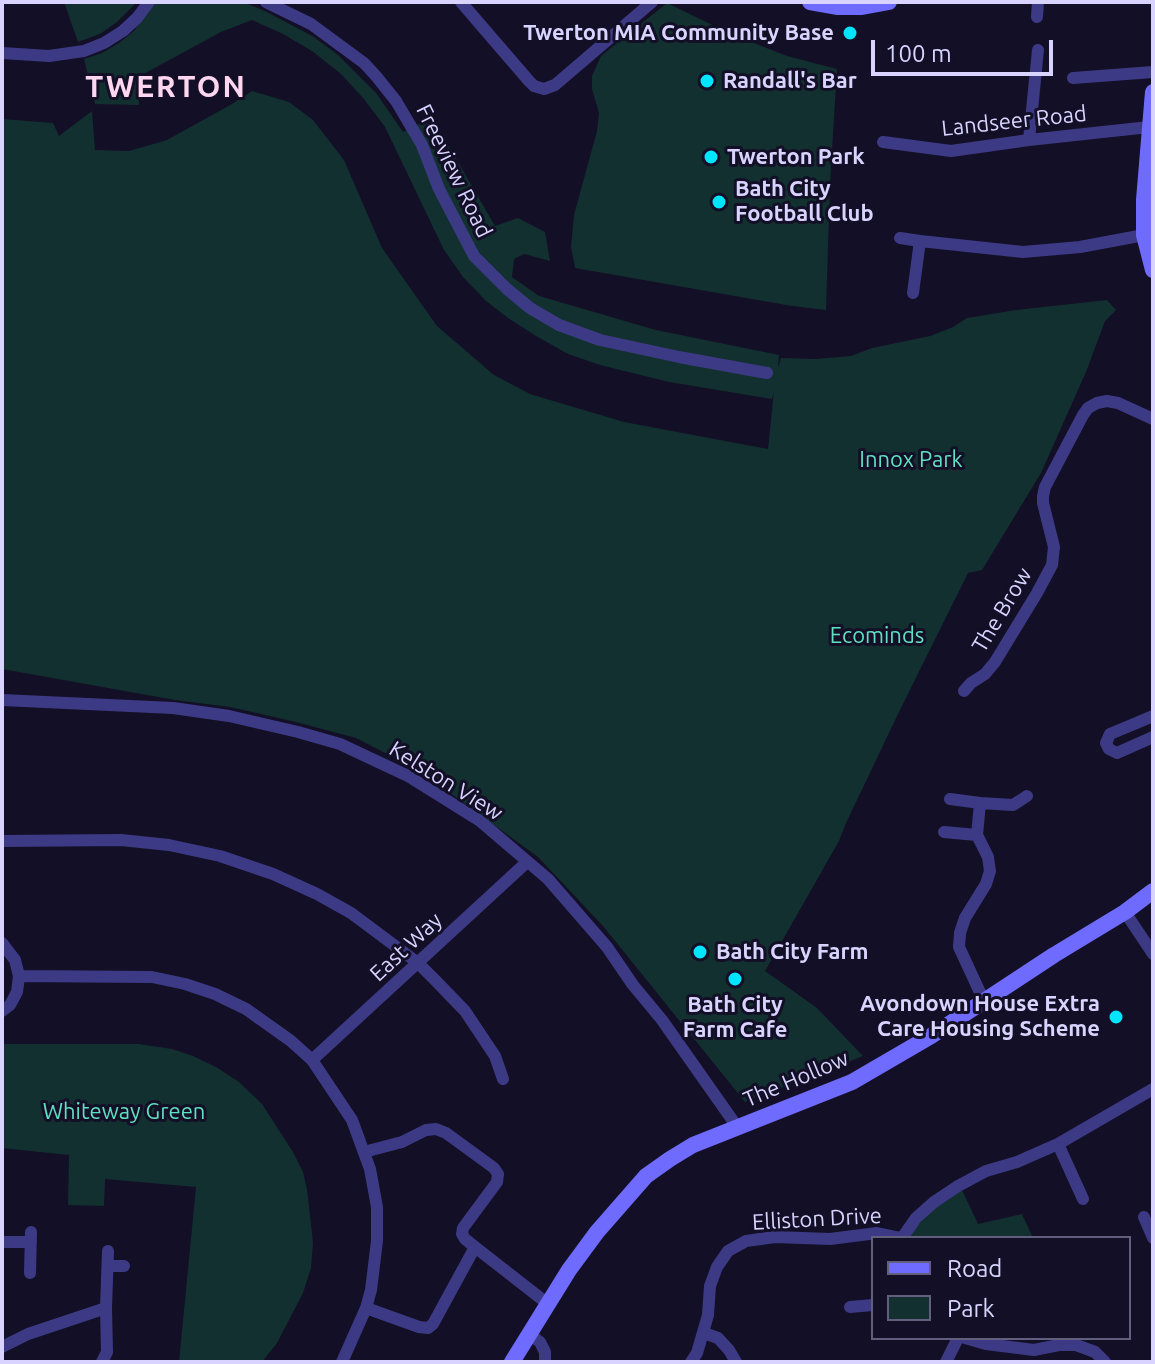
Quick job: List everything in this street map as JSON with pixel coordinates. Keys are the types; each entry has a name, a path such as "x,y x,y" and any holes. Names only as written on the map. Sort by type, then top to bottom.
{"street":[{"path":"2,53 49,56 84,51 123,31 149,2"},
{"name":"Freeview Road","path":"266,2 311,24 364,63 376,76 396,101 422,145 439,189 474,256 530,308 559,325 600,340 679,357 761,371 758,356"},
{"path":"461,2 529,81 544,89 555,85 652,2"},
{"path":"810,2 838,7 889,2"},
{"path":"1037,17 1038,2"},
{"path":"1029,140 1038,50"},
{"path":"1073,78 1153,72"},
{"path":"1153,92 1144,200 1144,235 1153,270"},
{"name":"Landseer Road","path":"883,142 951,151 1149,127"},
{"path":"900,238 1023,252 1080,247 1144,235"},
{"path":"913,293 920,241"},
{"name":"The Brow","path":"964,691 971,683 989,680 995,662 1052,565 1054,547 1043,496 1083,415 1088,408 1107,401 1153,419"},
{"name":"Kelston View","path":"2,700 100,703 201,711 340,744 408,776 480,821 548,879 607,947 738,1128"},
{"path":"1153,716 1110,734 1106,743 1109,749 1117,753 1153,737"},
{"path":"950,799 1013,805 1027,796"},
{"path":"980,803 977,835 988,857 990,871 986,884 965,918 959,947 984,1001"},
{"path":"944,832 977,835"},
{"path":"2,841 121,840 169,845 220,856 273,874 317,894 351,913 418,963 465,1011 495,1056 503,1079"},
{"name":"East Way","path":"312,1060 527,862"},
{"name":"The Hollow","path":"512,1362 569,1270 597,1232 646,1176 693,1145 852,1082 931,1036 1153,891"},
{"path":"1125,912 1153,954"},
{"path":"2,943 15,960 19,976 17,992 10,1005 2,1011"},
{"path":"19,976 152,977 185,984 246,1009 312,1060 352,1120 375,1189 377,1207 377,1241 366,1308 342,1362"},
{"path":"903,1236 916,1218 958,1186 986,1171 1017,1162 1058,1144 1153,1089"},
{"path":"364,1152 436,1129 494,1168 498,1174 497,1182 463,1228 462,1234 548,1304"},
{"path":"1058,1144 1083,1199"},
{"path":"1144,1217 1153,1238"},
{"name":"Elliston Drive","path":"691,1362 704,1333 710,1286 717,1267 728,1251 746,1241 775,1237 830,1239 877,1233 892,1236"},
{"path":"2,1242 31,1237 30,1273"},
{"path":"366,1308 428,1328 475,1247"},
{"path":"102,1362 107,1352 108,1251"},
{"path":"108,1266 124,1266"},
{"path":"850,1307 871,1305"},
{"path":"2,1347 28,1334 106,1308"},
{"path":"704,1333 718,1338 736,1362"},
{"path":"529,1334 540,1342 545,1352 545,1362"},
{"path":"946,1362 957,1340"},
{"path":"972,1340 1034,1350 1076,1341 1105,1362"}],"green space":[{"path":"64,2 137,2 100,34 78,42"},
{"name":"Bath City Farm","path":"155,2 243,2 265,11 314,37 338,55 376,93 403,132 432,117 495,226 518,218 545,232 550,261 524,254 514,259 512,277 539,296 656,330 779,355 778,368 781,358 851,356 872,348 930,336 967,318 1107,300 1116,310 1105,321 1041,473 982,570 968,573 839,841 765,971 817,1008 863,1056 745,1102 603,926 538,857 420,771 356,738 296,722 230,707 2,669 2,119 53,123 59,136 92,111 95,150 129,151 167,140 252,91 289,102 313,120 344,160 382,248 437,326 494,375 530,394 624,422 768,449 774,391 772,399 669,382 600,365 568,354 486,301 463,277 444,250 385,127 364,99 341,74 312,51 283,34 252,20 221,32 138,77 139,105 95,104 84,59 102,53 134,31"},
{"name":"Twerton Park","path":"667,3 731,34 787,56 837,69 826,310 575,268 571,247 574,215 599,113 592,89 592,76 601,56"},
{"name":"Whiteway Green","path":"2,1044 139,1044 172,1049 216,1067 239,1082 262,1104 303,1172 313,1243 311,1268 303,1293 277,1343 262,1362 179,1362 196,1187 105,1179 104,1206 68,1205 69,1155 2,1148"},
{"path":"962,1190 978,1224 1022,1214 1032,1236 910,1236 938,1204"}],"place":[{"name":"Twerton MIA Community Base","path":"850,33"},
{"name":"Randall's Bar","path":"707,81"},
{"name":"Twerton Park","path":"711,157"},
{"name":"Bath City Football Club","path":"719,202"},
{"name":"Bath City Farm","path":"700,952"},
{"name":"Bath City Farm Cafe","path":"735,979"},
{"name":"Avondown House Extra Care Housing Scheme","path":"1116,1017"}],"district":[{"name":"TWERTON","path":"166,87"}],"park label":[{"name":"Innox Park","path":"911,460"},
{"name":"Ecominds","path":"877,636"}]}
